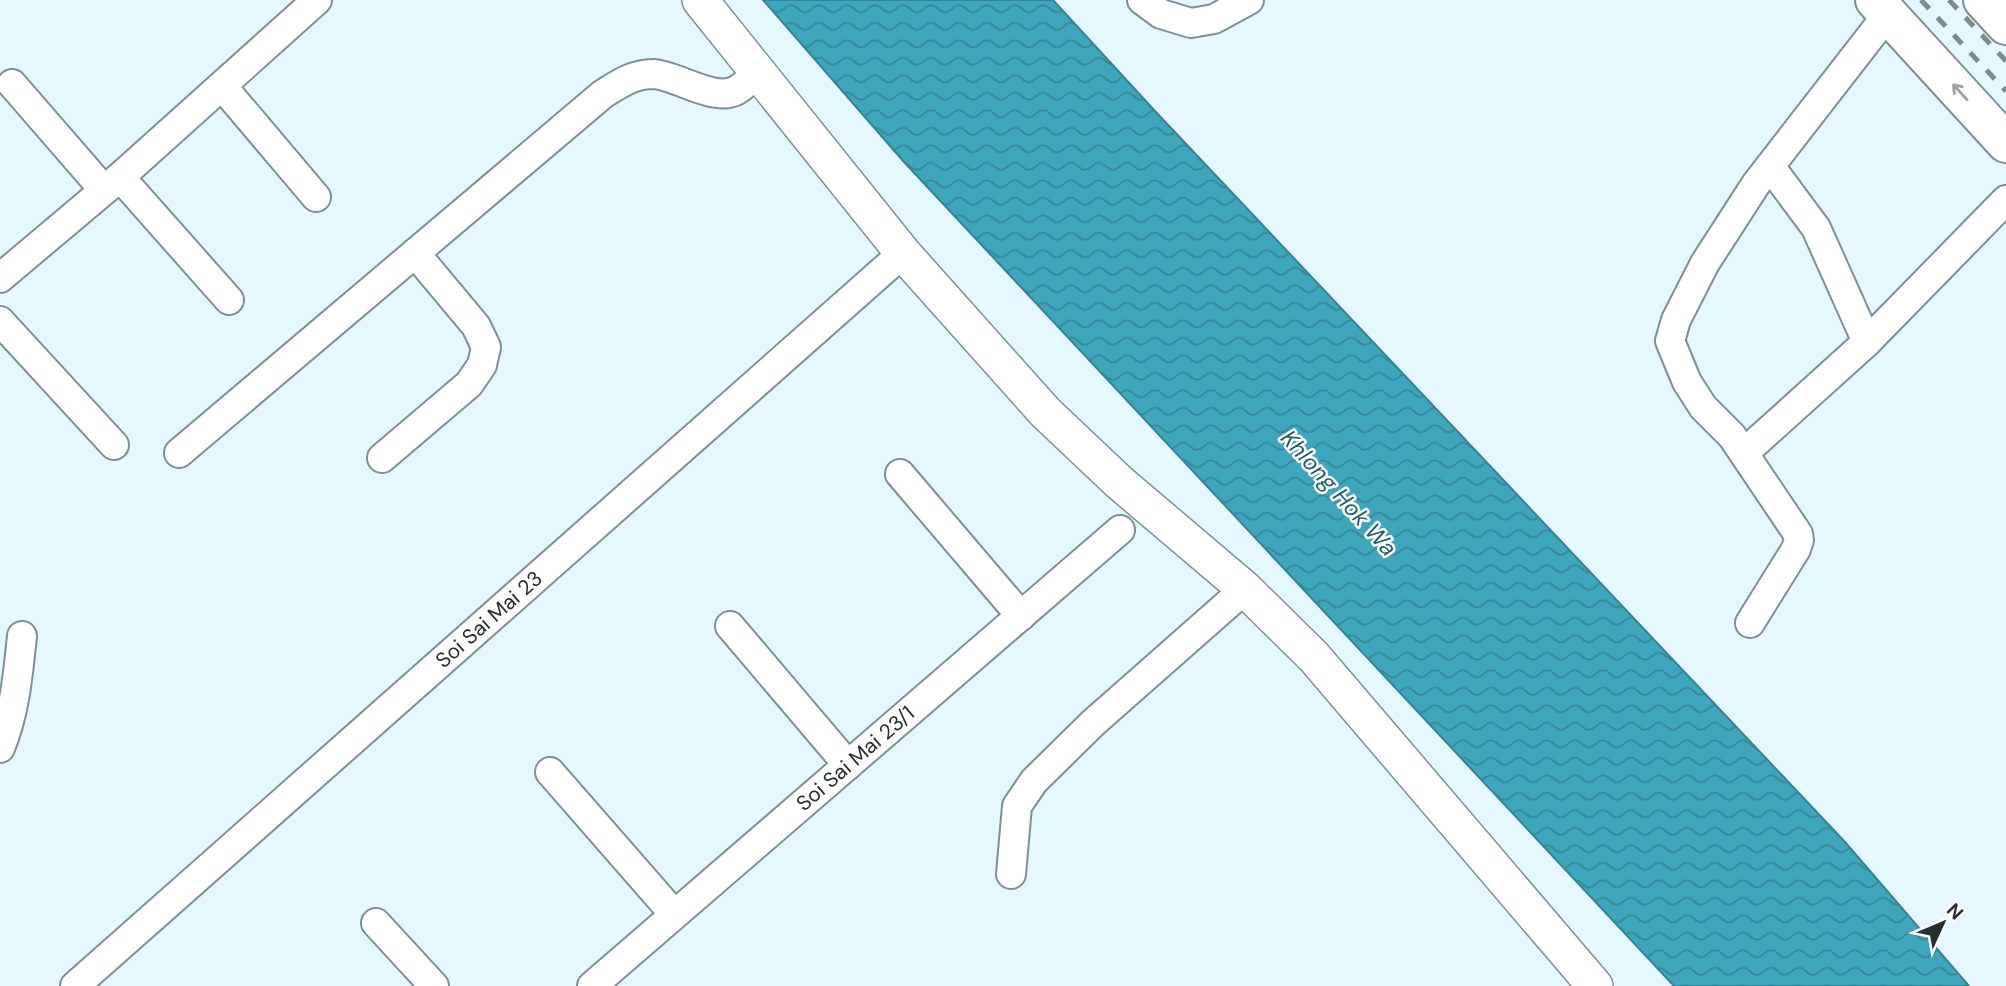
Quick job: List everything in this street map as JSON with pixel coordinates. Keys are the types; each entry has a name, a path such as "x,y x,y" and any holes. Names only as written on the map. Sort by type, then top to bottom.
{"main road":[{"path":"1983,0 2006,25"},
{"path":"1882,7 2006,143"}],"street":[{"path":"0,278 112,184 317,0"},
{"path":"700,0 903,253 1045,412 1119,482 1245,589 1314,657 1595,986"},
{"path":"1142,0 1161,15 1191,23 1214,19 1249,0"},
{"path":"1750,623 1796,550 1798,534 1732,436 1703,407 1687,382 1670,341 1676,320 1705,263 1756,184 1882,7"},
{"path":"179,453 603,94 632,76 654,74 709,91 726,93 740,88 758,72"},
{"path":"12,84 229,300"},
{"path":"222,86 316,197"},
{"path":"1770,166 1816,228 1867,342"},
{"path":"1744,453 1867,342 2006,200"},
{"path":"382,458 469,384 482,365 486,347 476,326 415,253"},
{"name":"Soi Sai Mai 23","path":"75,986 903,253"},
{"path":"0,321 114,445"},
{"path":"900,474 1021,616"},
{"name":"Soi Sai Mai 23/1","path":"592,986 1121,530"},
{"path":"1011,874 1017,806 1034,781 1093,723 1245,589"},
{"path":"730,626 848,765"},
{"path":"0,748 18,680 22,636"},
{"path":"550,772 674,914"},
{"path":"376,923 433,986"}],"water":[{"name":"Khlong Hok Wa","path":"763,0 1053,0 1845,842 1969,986 1674,986 904,162"}],"railway":[{"path":"1921,0 2006,91"},
{"path":"1949,0 2006,61"}]}
